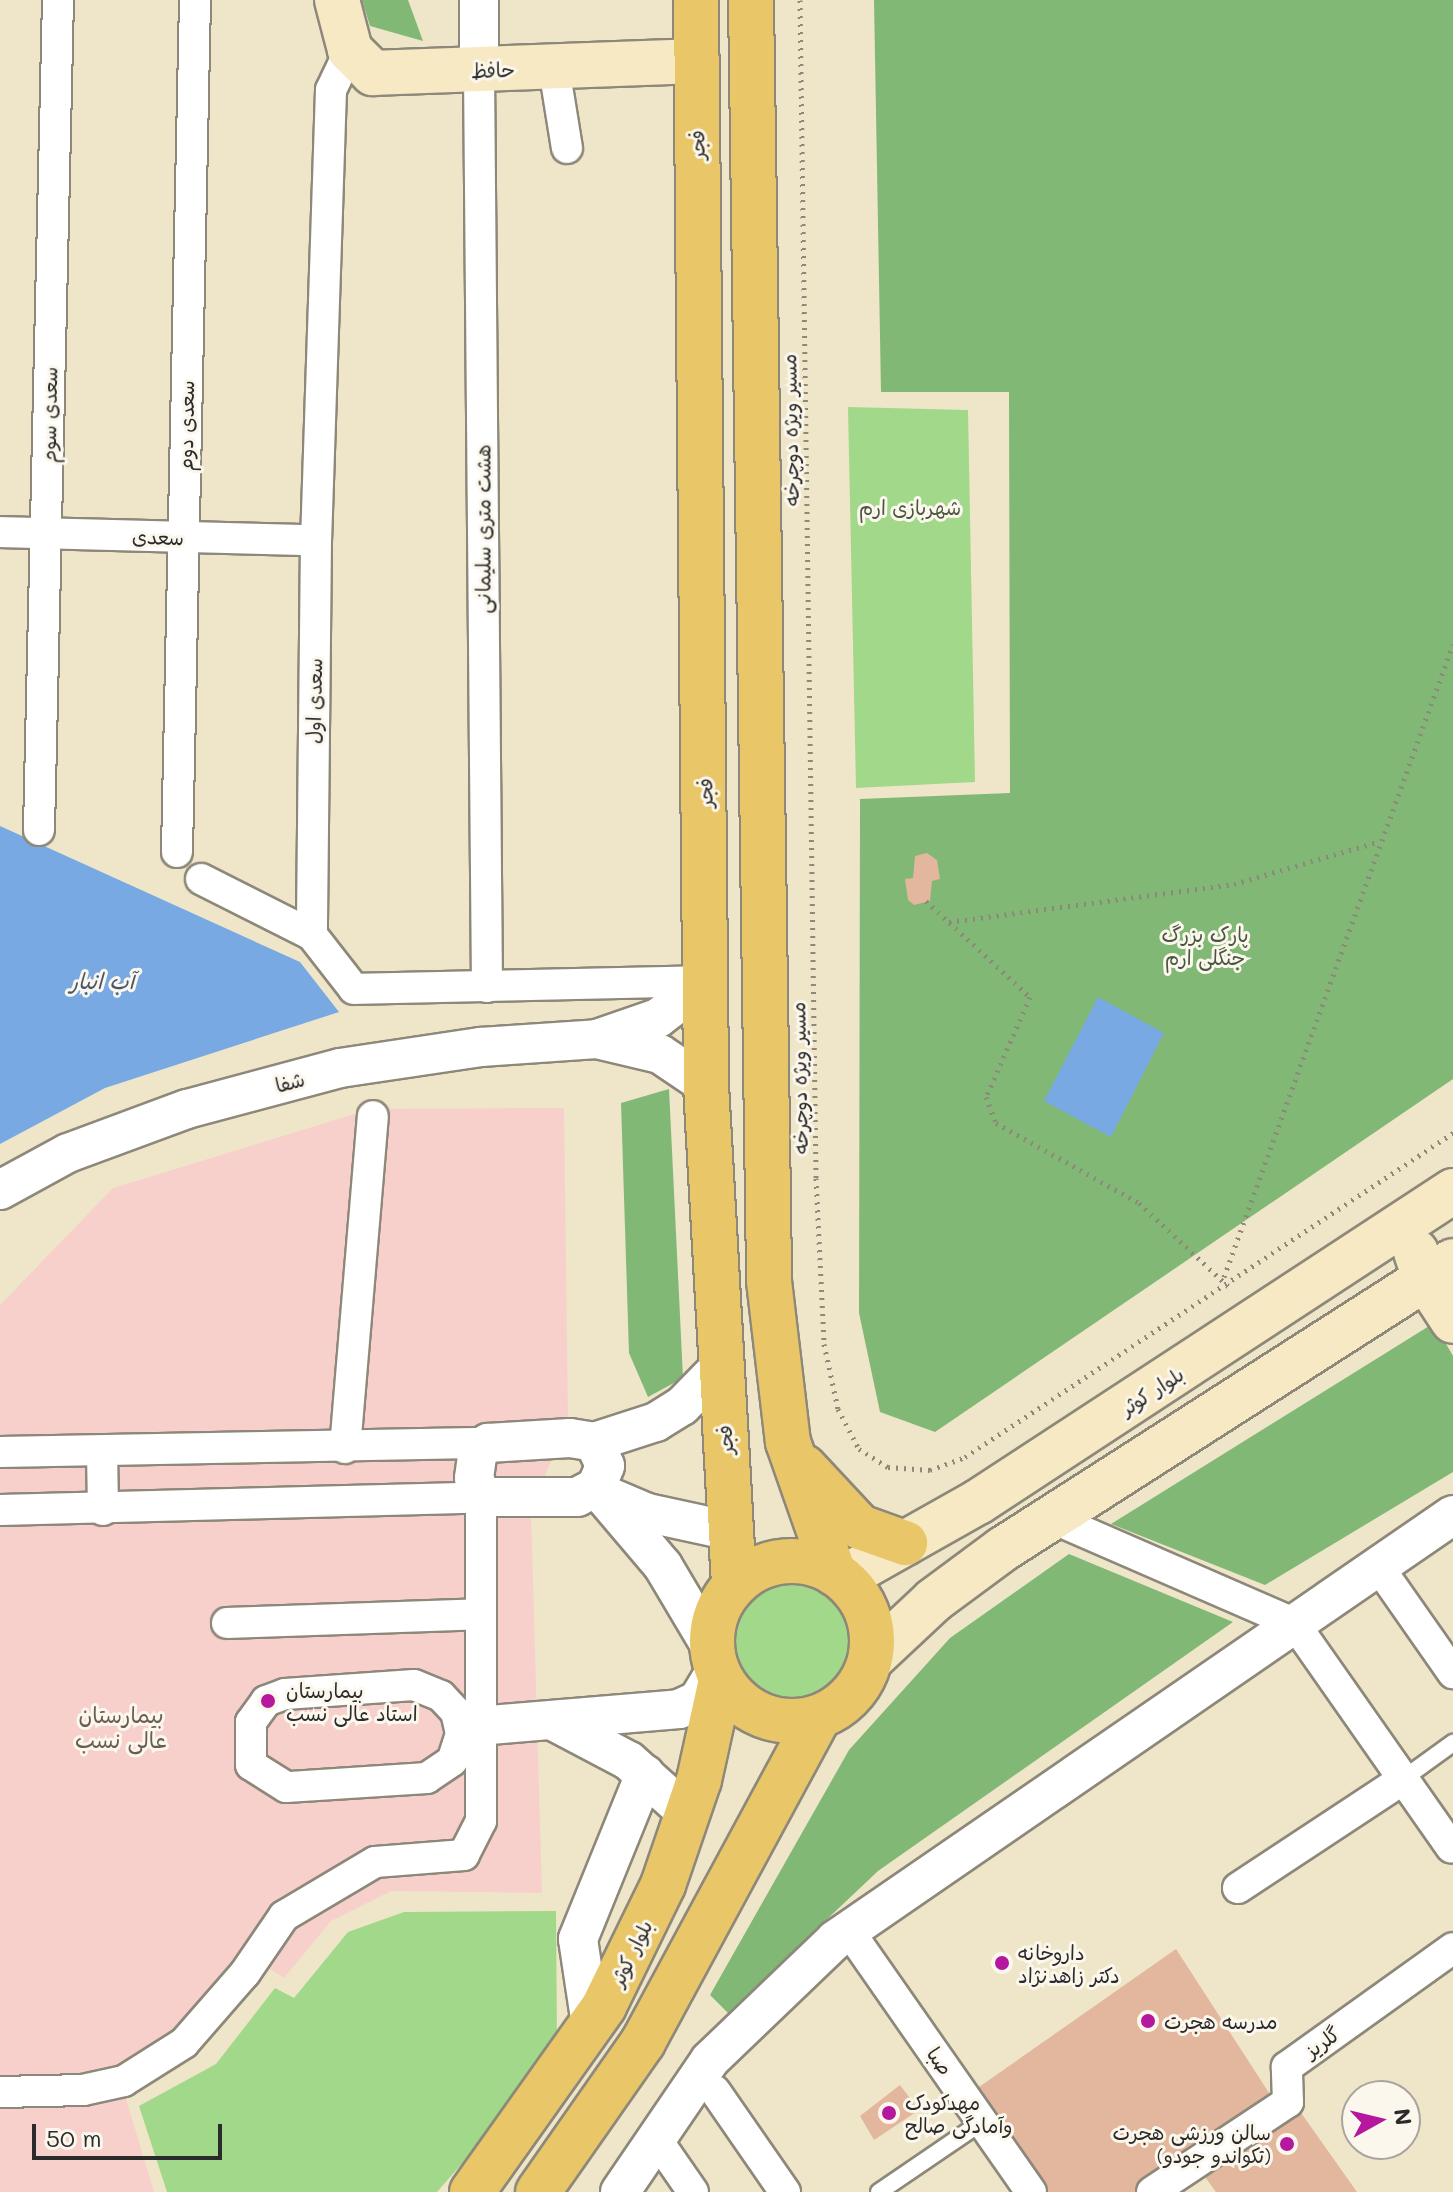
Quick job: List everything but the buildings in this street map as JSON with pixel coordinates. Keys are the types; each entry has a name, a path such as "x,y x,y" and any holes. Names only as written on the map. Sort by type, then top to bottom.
{"main road":[{"path":"337,0 350,50"},
{"name":"فجر","path":"696,0 706,1085 734,1585"},
{"path":"751,0 765,1195 776,1367 788,1442 839,1576 868,1615 871,1659"},
{"name":"حافظ","path":"350,50 373,73 697,61"},
{"path":"697,61 752,60"},
{"name":"بلوار کوثر","path":"839,1576 978,1502 1253,1326 1453,1191"},
{"path":"1406,1223 1444,1266 1453,1321"},
{"path":"538,2192 643,2042 818,1719 860,1685 871,1659 934,1600 1052,1518 1444,1266"},
{"path":"788,1442 819,1488 860,1527 905,1543"},
{"path":"818,1719 796,1723 763,1716 735,1699 716,1666 720,1603 734,1585 756,1569 782,1561 809,1562 839,1576"},
{"name":"بلوار کوثر","path":"472,2192 591,2025 663,1885 688,1814 716,1666"},
{"path":"663,1885 695,1878 711,1890 716,1907"}],"street":[{"name":"سعدی سوم","path":"39,830 58,0"},
{"name":"سعدی دوم","path":"177,852 195,0"},
{"path":"479,0 479,71"},
{"name":"سعدی اول","path":"312,935 316,540 331,90 350,50"},
{"path":"554,68 567,148"},
{"name":"هشت متری سلیمانی","path":"479,71 487,987"},
{"name":"سعدی","path":"0,532 316,540"},
{"path":"201,879 312,935 354,989 707,981"},
{"path":"597,1039 658,1018 707,981"},
{"path":"597,1039 660,1054 706,1085"},
{"name":"شفا","path":"0,1190 68,1153 187,1109 340,1068 481,1047 597,1039"},
{"path":"345,1448 373,1116"},
{"path":"0,1452 345,1448 570,1438 594,1442 656,1422 682,1406 720,1367"},
{"path":"0,1510 577,1497 596,1487 605,1466 594,1442"},
{"path":"0,2092 83,2090 124,2081 184,2043 245,1973 284,1916 375,1862 464,1855 481,1821 467,1719 441,1696 414,1685 285,1694 266,1701 251,1722 248,1742 251,1765 286,1787 414,1782 452,1761 467,1719 479,1614 481,1497 474,1478 478,1451 488,1443"},
{"path":"102,1451 103,1510"},
{"path":"596,1487 648,1513 731,1531"},
{"path":"467,1719 551,1720 679,1709 698,1700 716,1666 663,1566 596,1487"},
{"path":"620,2192 710,2060 849,1931 1453,1515"},
{"path":"1052,1518 1294,1623 1451,1847"},
{"path":"1378,1566 1453,1673"},
{"path":"227,1623 479,1614"},
{"path":"551,1720 594,1741 645,1774 688,1814"},
{"path":"591,2025 578,1939 645,1774"},
{"path":"1238,1888 1403,1779"},
{"name":"صبا","path":"849,1931 1031,2192"},
{"name":"گلریز","path":"1152,2192 1185,2183 1288,2102 1287,2067 1453,1948"},
{"path":"715,2091 785,2192"},
{"path":"657,2140 693,2192"}],"lane":[{"path":"1403,1779 1453,1743"},
{"path":"879,2192 982,2122"}],"path":[{"name":"مسیر ویژه دوچرخه","path":"800,0 816,1178 824,1344 838,1409 859,1449 888,1467 930,1470 965,1457 1229,1286 1453,1133"},
{"path":"1224,1277 1453,644"},
{"path":"949,922 1234,884 1379,842"},
{"path":"926,901 1030,997 986,1097 996,1123 1139,1203 1224,1277 1253,1326"}],"shaded area":[{"name":"بیمارستان استاد عالی نسب","path":"564,1108 568,1418 531,1511 542,1893 391,1891 331,1921 284,1978 264,1965 214,2033 160,2073 123,2089 154,2192 0,2192 0,1305 113,1188 371,1109"}],"green space":[{"path":"362,0 408,0 423,41 370,26"},
{"name":"پارک بزرگ جنگلی ارم","path":"874,0 1453,0 1453,1079 935,1432 880,1412 859,1313 860,799 1010,793 1009,392 881,392"},
{"name":"شهربازی ارم","path":"848,407 968,410 975,782 856,788"},
{"path":"669,1089 683,1378 648,1397 629,1353 621,1103"},
{"path":"1434,1323 1453,1356 1453,1472 1265,1585 1111,1524"},
{"path":"1069,1554 1233,1622 878,1871 728,2013 710,1995 849,1750 950,1638"},
{"path":"792,1578 817,1583 839,1597 853,1619 858,1644 853,1669 839,1691 817,1705 792,1710 767,1705 745,1691 731,1669 726,1644 731,1619 745,1597 767,1583"},
{"path":"556,1911 557,2040 495,2126 437,2192 167,2192 139,2106 216,2064 275,1988 294,1998 348,1932 404,1912"}],"water":[{"name":"آب انبار","path":"0,826 300,962 339,1012 105,1088 0,1144"},
{"path":"1098,997 1164,1033 1111,1137 1044,1101"}],"place":[{"name":"بیمارستان استاد عالی نسب","path":"268,1701"},
{"name":"داروخانه دکتر زاهدنژاد","path":"1002,1963"},
{"name":"مدرسه هجرت","path":"1148,2021"},
{"name":"مهدکودک وآمادگی صالح","path":"889,2113"},
{"name":"سالن ورزشی هجرت (تکواندو جودو)","path":"1287,2144"}],"district":[{"name":"بیمارستان عالی نسب","path":"121,1726"}]}
